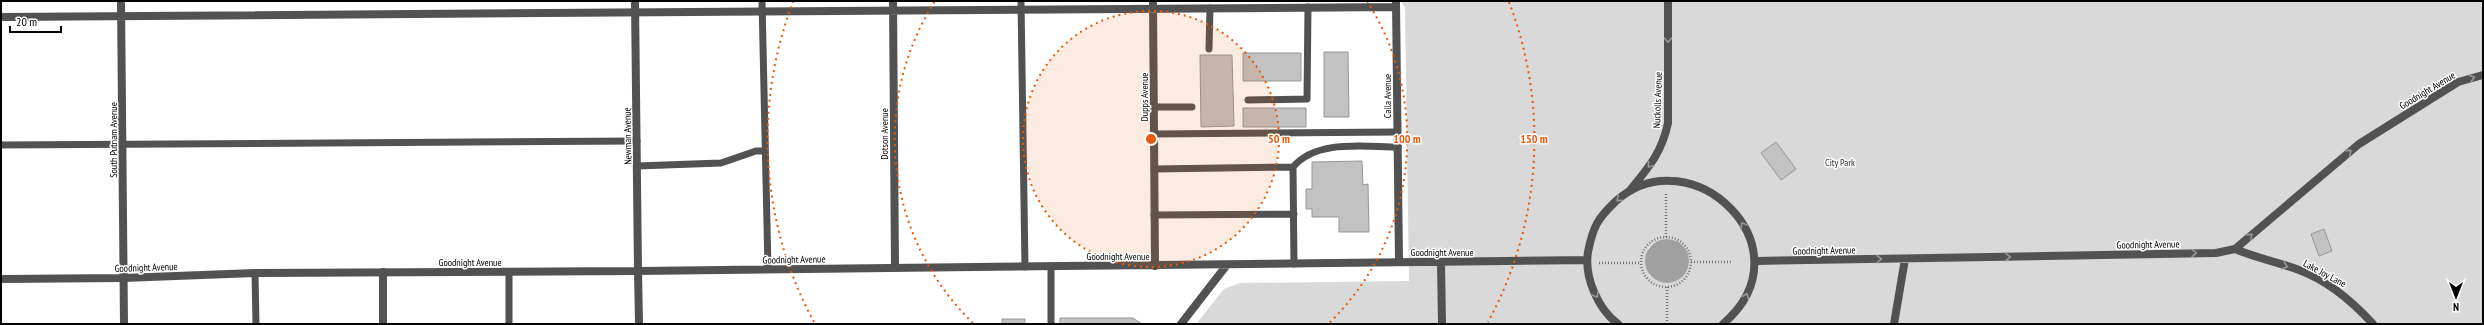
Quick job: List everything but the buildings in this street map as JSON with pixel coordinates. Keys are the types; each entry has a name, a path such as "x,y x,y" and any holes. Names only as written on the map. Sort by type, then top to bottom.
{"street":[{"name":"South Putnam Avenue","path":"122,1 124,324"},
{"name":"Newman Avenue","path":"635,1 639,324"},
{"name":"Dotson Avenue","path":"893,1 895,267"},
{"name":"Nuckolls Avenue","path":"1618,324 1610,318 1591,286 1587,260 1592,231 1599,216 1631,189 1656,158 1664,142 1668,123 1668,1"},
{"path":"1,17 893,11 1021,5 1153,5 1210,8 1396,4"},
{"name":"Calla Avenue","path":"1396,4 1399,262"},
{"name":"Dupps Avenue","path":"1153,5 1155,266"},
{"name":"Goodnight Avenue","path":"1756,261 2216,253 2235,249 2359,144 2458,82 2483,75"},
{"path":"1631,189 1675,181 1693,184 1723,200 1738,216 1751,240 1756,261 1745,300 1736,313 1723,324"},
{"name":"Lake Joy Lane","path":"2235,249 2255,257 2301,270 2346,296 2373,324"},
{"path":"1894,324 1905,259"},
{"name":"Goodnight Avenue","path":"1,280 124,278 255,273 638,271 895,267 1226,266 1587,260"},
{"path":"1441,263 1442,324"},
{"path":"1181,324 1226,266"},
{"path":"383,272 383,324"}],"lane":[{"path":"762,1 768,269"},
{"path":"1021,5 1025,267"},
{"path":"1248,100 1307,99 1308,7"},
{"path":"1209,49 1210,8"},
{"path":"1154,107 1192,107"},
{"path":"1154,134 1397,132"},
{"path":"1332,133 1332,147"},
{"path":"1,145 637,141"},
{"path":"1294,264 1293,168 1301,158 1332,147 1398,147"},
{"path":"637,166 722,163 756,151 765,151"},
{"path":"1154,169 1293,168"},
{"path":"1154,215 1294,214"},
{"path":"1051,266 1052,324"},
{"path":"509,272 510,324"},
{"path":"255,273 256,324"}],"path":[{"path":"1666,194 1666,237"},
{"path":"1666,237 1681,242 1689,253 1691,262 1690,270 1686,278 1667,288 1651,283 1645,275 1641,258 1649,244 1657,238 1666,237"},
{"path":"1691,262 1731,262"},
{"path":"1596,263 1641,263"},
{"path":"1667,288 1667,324"}],"green space":[{"name":"City Park","path":"1401,1 2483,1 2483,324 1196,324 1224,289 1240,283 1409,281 1405,8","holes":["1667,239 1674,240 1689,264 1686,271 1678,280 1667,283 1661,282 1649,275 1648,248 1653,243"]}],"shaded area":[{"path":"1663,239 1671,239 1676,240 1683,245 1688,252 1688,270 1683,277 1676,282 1663,283 1655,280 1648,273 1645,265 1645,257 1648,249 1655,242"}]}
